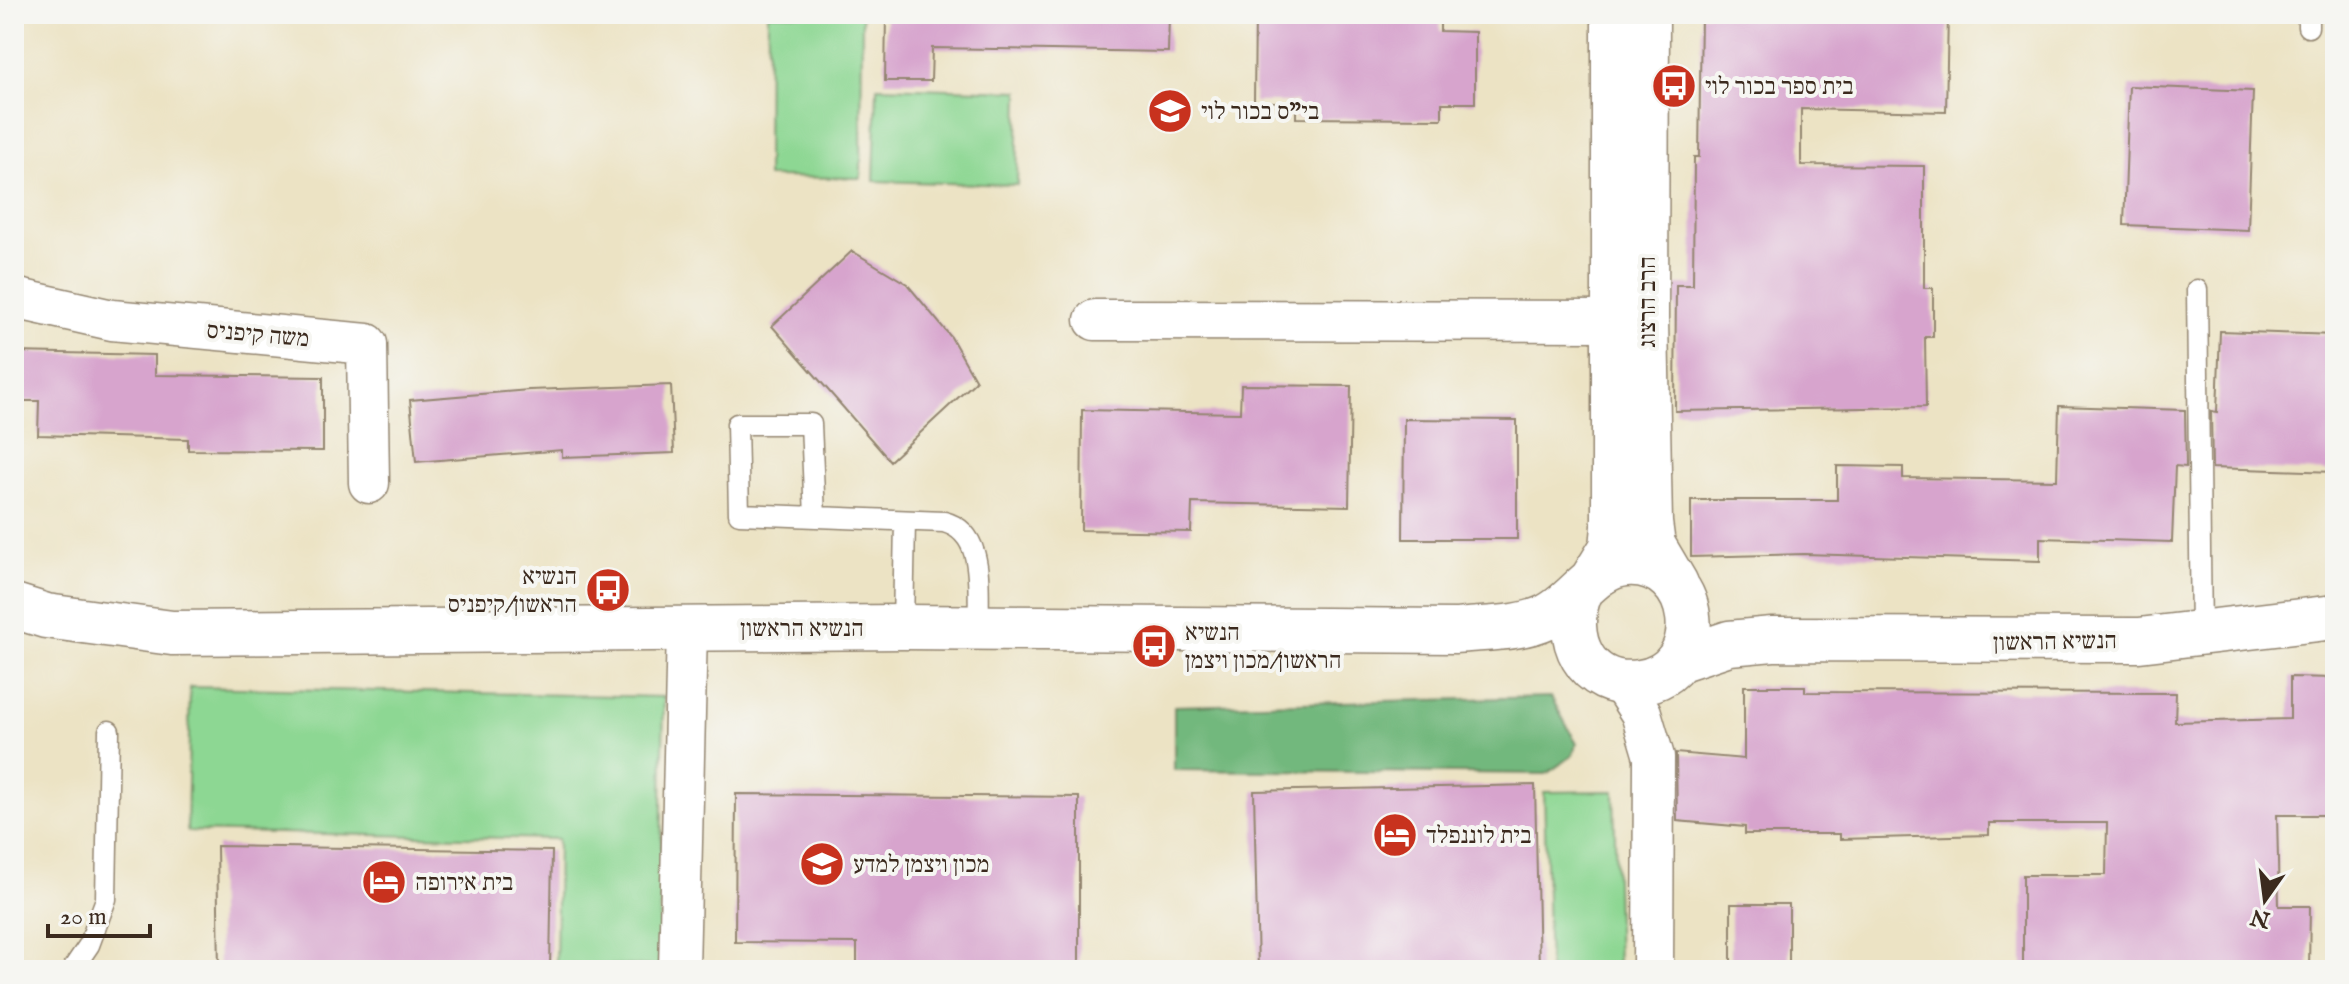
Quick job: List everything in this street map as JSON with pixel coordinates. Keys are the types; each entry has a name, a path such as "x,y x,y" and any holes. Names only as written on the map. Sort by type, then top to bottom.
{"street":[{"name":"הרב הרצוג","path":"1586,585 1612,547 1614,527 1614,14"},
{"name":"הרב הרצוג","path":"1647,14 1646,320 1650,523 1653,545 1681,592"},
{"name":"משה קיפניס","path":"14,298 112,320 367,344 369,483"},
{"path":"1095,320 1614,321"},
{"name":"הנשיא הראשון","path":"14,635 50,638 148,631 903,627 1456,631 1544,618 1608,569 1626,564 1661,572 1717,620 1773,639"},
{"path":"1581,656 1572,624 1586,585"},
{"path":"1678,660 1689,637 1690,618 1681,592"},
{"name":"הנשיא הראשון","path":"14,606 46,616 148,631"},
{"name":"הנשיא הראשון","path":"1456,631 1581,656 1592,668 1621,682 1639,683 1656,677 1678,660 1729,643 1773,639 2001,642 2201,635 2335,617"},
{"path":"679,970 687,628"},
{"path":"1621,682 1641,713 1654,757 1653,970"}],"lane":[{"path":"2197,290 2201,635"},
{"path":"815,517 811,424 737,424 739,514 959,526 973,543 979,627"},
{"path":"903,627 905,521"},
{"path":"72,970 89,945 106,899 109,731"}],"green space":[{"path":"768,14 862,14 861,178 767,177"},
{"path":"877,87 1019,91 1017,185 874,181"},
{"path":"190,687 664,697 659,966 556,965 558,839 187,831"},
{"path":"1551,697 1577,744 1572,756 1546,774 1174,770 1174,706"},
{"path":"1614,791 1618,970 1549,970 1544,792"}],"building":[{"path":"886,14 1169,14 1168,52 932,48 931,81 885,81"},
{"path":"1255,14 1440,14 1440,31 1475,32 1475,103 1442,103 1442,119 1296,118 1296,102 1254,102"},
{"path":"1701,14 1948,14 1946,112 1801,109 1801,165 1924,166 1924,288 1933,288 1933,337 1925,337 1926,407 1675,411 1676,285 1693,285 1694,157 1699,157"},
{"path":"2129,86 2253,91 2248,230 2124,225"},
{"path":"852,251 907,284 951,337 976,381 890,461 772,326"},
{"path":"2220,331 2335,335 2335,472 2212,468 2211,411 2217,412"},
{"path":"14,352 155,355 155,375 323,377 323,451 188,450 188,439 38,435 39,401 14,401"},
{"path":"671,385 674,453 562,457 562,450 416,462 410,400 529,390"},
{"path":"1241,385 1351,386 1349,506 1192,503 1191,532 1081,530 1082,410 1240,413"},
{"path":"2059,406 2185,410 2186,467 2175,466 2172,542 2040,538 2040,561 1804,554 1691,557 1691,500 1837,500 1837,466 1903,467 1903,478 2057,480"},
{"path":"1404,419 1517,420 1517,539 1403,539"},
{"path":"2290,677 2335,678 2335,815 2277,815 2279,906 2310,906 2309,970 2023,970 2023,875 2106,875 2107,823 1989,823 1989,835 1840,839 1840,834 1745,834 1745,827 1677,821 1676,753 1744,759 1744,686 1805,686 1805,692 2176,693 2175,722 2290,719"},
{"name":"בית לוננפלד","path":"1535,785 1539,970 1258,970 1254,791"},
{"path":"736,794 1079,797 1079,970 857,970 857,943 735,942"},
{"name":"בית אירופה","path":"217,846 552,851 550,970 219,970"},
{"path":"1731,904 1789,904 1789,970 1731,970"}],"place":[{"name":"בית ספר בכור לוי","path":"1674,86"},
{"name":"בי\"ס בכור לוי","path":"1170,111"},
{"name":"הנשיא הראשון/קיפניס","path":"608,590"},
{"name":"הנשיא הראשון/מכון ויצמן","path":"1154,646"},
{"name":"בית לוננפלד","path":"1395,835"},
{"name":"מכון ויצמן למדע","path":"822,864"},
{"name":"בית אירופה","path":"384,882"}]}
